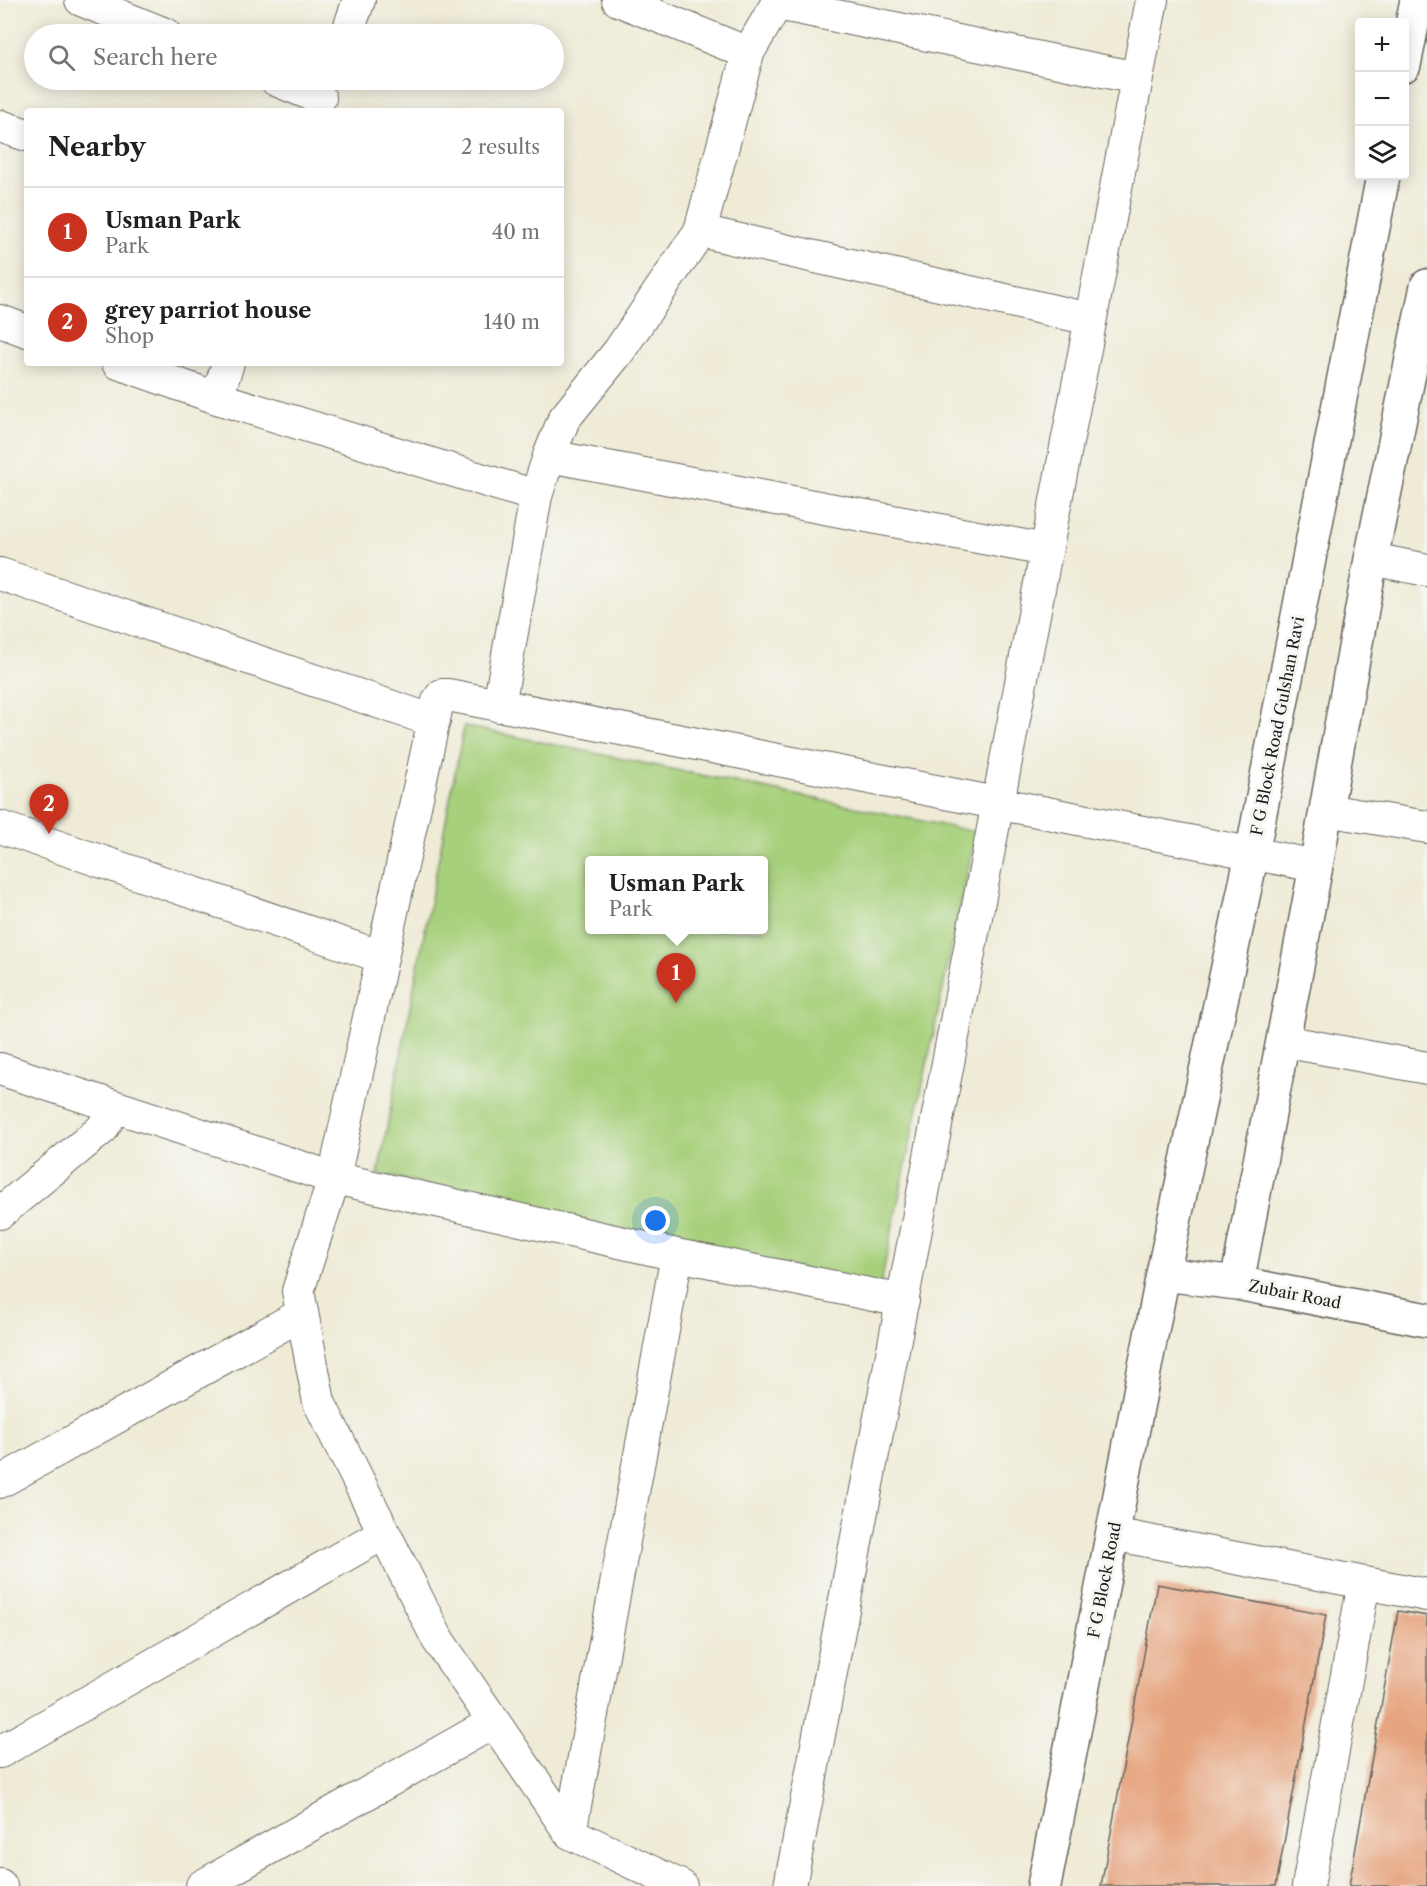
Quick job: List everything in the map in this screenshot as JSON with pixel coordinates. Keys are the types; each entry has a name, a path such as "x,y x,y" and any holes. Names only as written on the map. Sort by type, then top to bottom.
{"street":[{"path":"81,0 140,24"},
{"path":"351,24 359,0"},
{"path":"618,0 748,53"},
{"path":"790,1886 1152,0"},
{"path":"1409,40 1417,0"},
{"path":"499,706 536,496 564,418 619,351 700,231 748,53 779,2 1137,78"},
{"path":"304,90 321,96"},
{"path":"0,126 24,134"},
{"name":"F G Block Road Gulshan Ravi","path":"1163,1274 1252,854 1382,180"},
{"path":"700,231 1090,319"},
{"path":"1237,1283 1371,559 1425,304"},
{"path":"0,321 24,330"},
{"path":"126,366 217,398 536,496"},
{"path":"217,398 227,366"},
{"path":"549,456 1046,550"},
{"path":"1371,559 1427,570"},
{"path":"0,574 434,721"},
{"path":"681,1886 570,1833 438,1640 319,1401 298,1291 334,1178 438,700 442,695 1316,866"},
{"path":"1326,810 1427,826"},
{"path":"0,827 382,957"},
{"path":"1283,1041 1427,1068"},
{"path":"0,1070 334,1178 677,1255 903,1300"},
{"path":"0,1213 102,1129 115,1107"},
{"path":"570,1833 677,1255"},
{"name":"Zubair Road","path":"1163,1274 1237,1283 1427,1320"},
{"name":"F G Block Road","path":"1044,1886 1163,1274"},
{"path":"0,1482 302,1314"},
{"path":"0,1752 384,1533"},
{"path":"1112,1534 1427,1595"},
{"path":"1308,1886 1364,1583"},
{"path":"202,1886 494,1722"}],"green space":[{"path":"464,726 976,832 880,1287 378,1174"}],"building":[{"path":"1157,1584 1326,1615 1276,1886 1101,1886"},
{"path":"1398,1611 1427,1616 1427,1886 1349,1886"}],"place":[{"name":"grey parriot house","path":"49,834"},
{"name":"Usman Park","path":"676,1003"}]}
